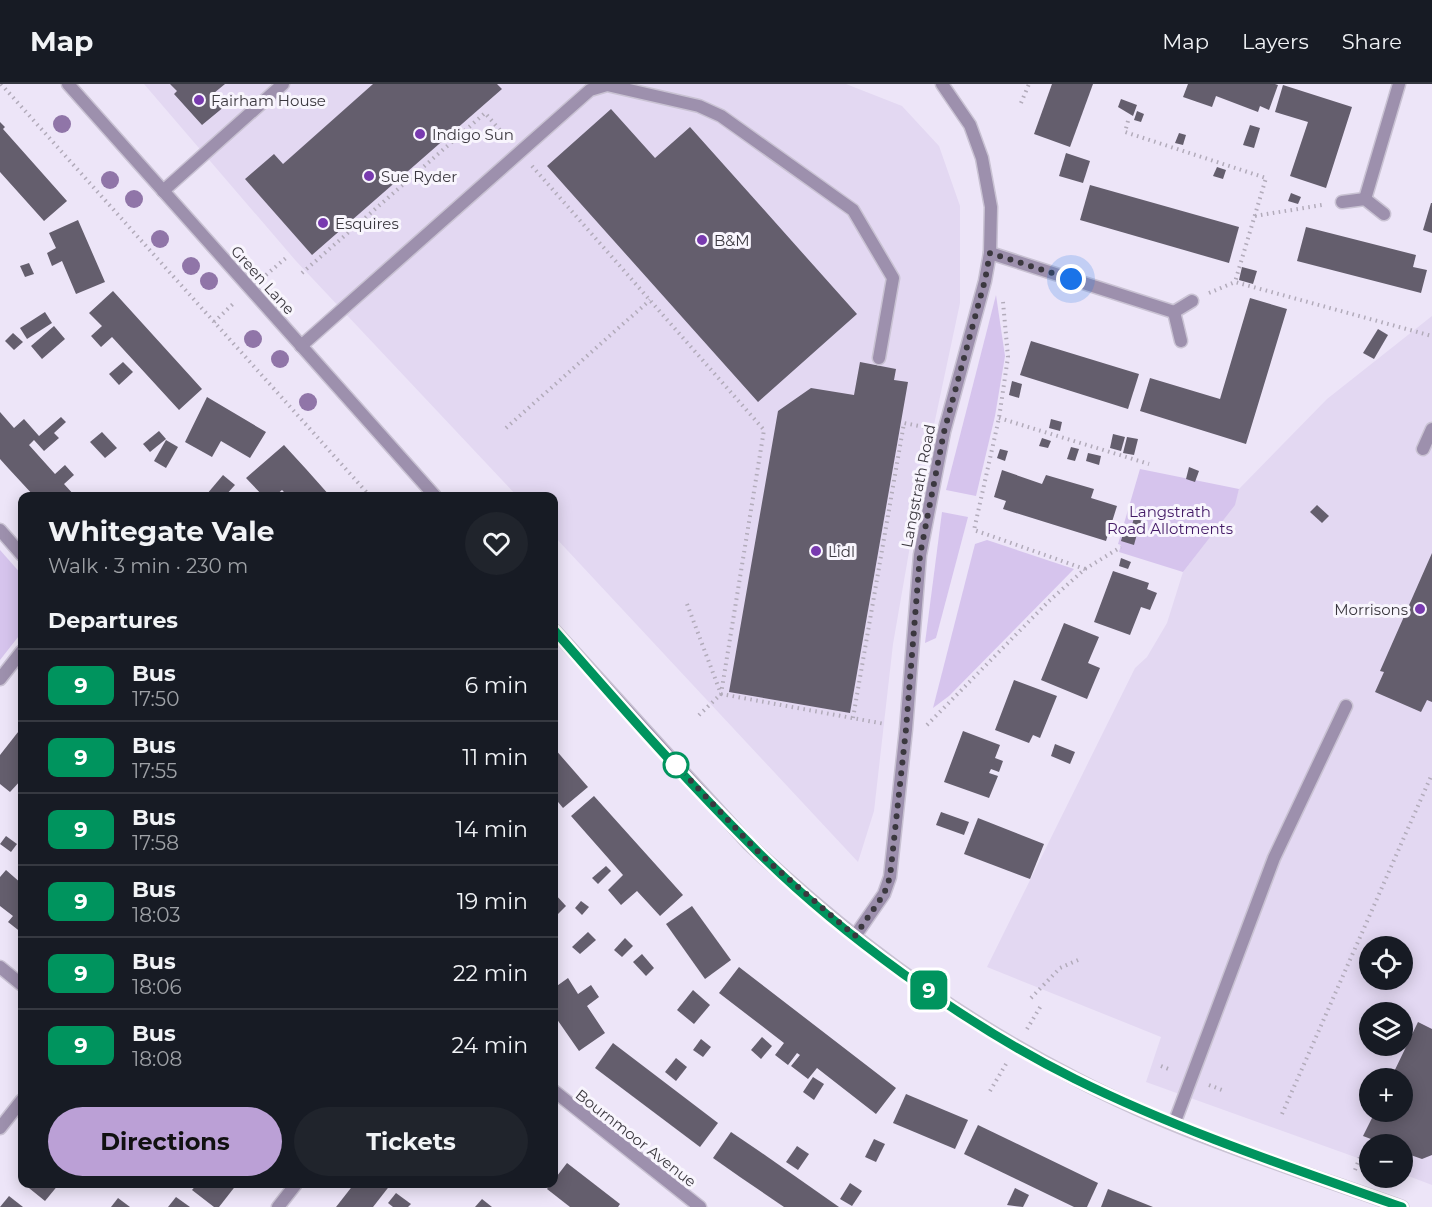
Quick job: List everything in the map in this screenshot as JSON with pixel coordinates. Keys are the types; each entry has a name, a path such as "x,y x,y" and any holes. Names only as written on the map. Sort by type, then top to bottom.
{"street":[{"name":"Green Lane","path":"68,84 431,492"},
{"path":"163,191 283,84"},
{"name":"Langstrath Road","path":"855,936 884,894 890,877 906,729 920,555 944,432 985,280 990,253 991,207 982,158 970,125 942,84"},
{"path":"1365,199 1399,84"},
{"path":"301,346 590,90 607,85 699,106 721,116 853,210 893,278 879,358"},
{"path":"1342,202 1365,199 1384,214"},
{"path":"990,253 1174,312 1192,301"},
{"path":"1174,312 1181,341"},
{"path":"1423,448 1432,429"},
{"path":"0,530 18,550"},
{"path":"558,634 748,843 855,936 949,1005 1074,1079 1174,1124 1402,1207"},
{"path":"0,679 18,656"},
{"path":"1174,1124 1274,858 1346,706"},
{"path":"0,967 18,982"},
{"name":"Bournmoor Avenue","path":"558,1095 700,1207"},
{"path":"0,1128 18,1105"},
{"path":"278,1207 293,1188"}],"path":[{"path":"1,84 366,492"},
{"path":"1021,103 1029,84"},
{"path":"302,273 485,113 519,151 764,430 721,694 698,716"},
{"path":"1128,122 1125,132 1266,178 1234,282"},
{"path":"1255,216 1342,202"},
{"path":"985,280 1001,286 1008,357 999,418 974,530 1085,569"},
{"path":"1192,301 1234,282 1432,336"},
{"path":"506,428 650,300"},
{"path":"999,418 1149,464"},
{"path":"853,718 904,423 926,428"},
{"path":"926,727 1048,601 1085,569 1121,548"},
{"path":"687,604 721,694"},
{"path":"721,694 872,721"},
{"path":"1282,1114 1432,774"},
{"path":"1031,998 1060,968 1078,960"}],"shaded area":[{"path":"144,84 846,84 902,106 939,146 960,206 960,303 918,500 893,644 874,811 858,862 558,540 558,492 513,492 296,261"},
{"path":"1432,316 1432,1185 1413,1178 1413,1134 1359,1134 1359,1158 1146,1082 1161,1037 987,967 1135,668 1147,657 1167,623 1183,572 1234,505 1239,489 1327,399"}],"green space":[{"path":"996,295 1005,356 995,416 976,496 946,490"},
{"name":"Langstrath Road Allotments","path":"1140,469 1239,489 1235,505 1183,572 1119,552 1121,545 1118,544"},
{"path":"942,512 968,517 936,638 925,643"},
{"path":"987,540 1074,569 949,696 933,708 975,544"},
{"path":"0,550 18,570 18,637 0,660"}],"building":[{"name":"Fairham House","path":"170,84 225,84 214,93 225,106 202,125 174,94 177,91"},
{"path":"373,84 497,84 502,89 312,255 245,179 274,154 283,164"},
{"path":"1052,84 1093,84 1070,147 1034,134"},
{"path":"1188,84 1278,85 1269,110 1260,106 1258,112 1216,96 1212,107 1183,97"},
{"path":"1283,85 1352,107 1326,188 1290,176 1308,122 1275,112"},
{"path":"1121,99 1137,105 1133,116 1118,107"},
{"name":"B&M","path":"611,109 655,158 690,127 857,314 758,402 547,166"},
{"path":"1137,111 1144,114 1141,122 1134,120"},
{"path":"0,122 5,127 3,129 67,201 44,221 0,172"},
{"path":"1250,125 1260,128 1254,148 1243,145"},
{"path":"1179,133 1186,135 1183,145 1175,143"},
{"path":"1066,153 1090,161 1083,183 1059,176"},
{"path":"1217,167 1226,170 1223,179 1213,176"},
{"path":"1090,185 1239,227 1229,263 1080,220"},
{"path":"1291,193 1301,197 1298,204 1288,201"},
{"path":"1432,203 1432,233 1423,230"},
{"path":"78,220 105,282 76,294 62,261 52,266 47,253 56,248 49,233"},
{"path":"1306,227 1416,255 1413,267 1427,270 1421,293 1297,261"},
{"path":"29,263 34,274 25,277 20,266"},
{"path":"1242,267 1257,271 1253,284 1239,280"},
{"path":"113,291 202,389 179,410 112,337 101,347 91,336 102,326 89,313"},
{"path":"1250,298 1287,309 1246,444 1140,411 1150,378 1220,399"},
{"path":"45,312 52,323 27,339 20,328"},
{"path":"54,326 65,339 42,359 31,346"},
{"path":"1378,329 1388,335 1374,359 1363,353"},
{"path":"13,333 23,342 14,350 5,341"},
{"path":"1031,341 1139,374 1128,409 1020,375"},
{"path":"123,362 133,372 119,385 109,374"},
{"name":"Lidl","path":"860,362 896,369 894,380 908,382 850,713 729,692 778,411 811,388 854,395"},
{"path":"1012,381 1022,384 1019,398 1009,395"},
{"path":"207,397 266,432 250,458 221,441 212,457 185,442"},
{"path":"0,412 14,428 24,419 39,436 61,417 66,422 54,433 59,438 44,451 34,440 29,445 55,474 65,465 74,475 64,484 71,492 30,492 0,459"},
{"path":"1051,419 1062,422 1060,431 1049,428"},
{"path":"159,431 166,439 150,452 143,444"},
{"path":"102,432 117,448 105,458 90,442"},
{"path":"1113,434 1125,437 1121,451 1110,448"},
{"path":"1127,437 1138,439 1134,455 1123,453"},
{"path":"1042,438 1051,441 1048,448 1039,446"},
{"path":"166,440 178,447 166,468 154,461"},
{"path":"284,445 326,492 284,492 282,490 259,492 246,478"},
{"path":"1071,447 1079,449 1075,461 1067,459"},
{"path":"1000,449 1008,451 1005,461 997,458"},
{"path":"1088,453 1101,456 1099,465 1086,461"},
{"path":"1189,467 1199,471 1195,482 1186,479"},
{"path":"1002,470 1042,484 1046,475 1094,489 1091,498 1117,506 1106,541 1003,509 1006,501 994,497"},
{"path":"223,475 235,485 229,492 209,492"},
{"path":"1317,505 1329,516 1322,523 1310,512"},
{"path":"1134,518 1145,522 1143,529 1132,525"},
{"path":"1124,530 1137,534 1134,545 1121,541"},
{"name":"Morrisons","path":"1432,553 1432,702 1427,700 1421,712 1375,692 1384,672 1380,671"},
{"path":"1121,558 1131,562 1128,569 1119,566"},
{"path":"1113,571 1149,583 1147,589 1157,593 1150,610 1141,607 1130,635 1094,622"},
{"path":"1064,623 1099,637 1088,663 1100,668 1087,699 1041,680"},
{"path":"1014,680 1057,696 1040,738 1033,735 1029,743 995,730"},
{"path":"963,731 1000,745 995,758 1003,761 999,772 991,769 989,773 998,776 989,798 944,782"},
{"path":"18,732 18,783 10,792 0,784 0,755"},
{"path":"1055,744 1075,752 1070,764 1051,756"},
{"path":"558,753 588,787 563,808 558,802"},
{"path":"594,796 683,895 660,916 637,891 621,905 608,890 623,875 571,816"},
{"path":"941,812 969,822 964,835 936,825"},
{"path":"978,818 1044,844 1030,879 964,854"},
{"path":"6,836 17,844 11,852 0,844"},
{"path":"606,866 611,871 598,884 592,878"},
{"path":"6,870 18,880 18,930 8,922 13,916 0,906 0,877"},
{"path":"558,897 566,906 558,914"},
{"path":"581,901 589,907 582,915 575,908"},
{"path":"692,906 731,960 705,979 666,924"},
{"path":"588,932 596,940 580,954 572,947"},
{"path":"625,938 633,946 622,957 614,950"},
{"path":"642,954 654,968 646,976 633,962"},
{"path":"739,967 896,1088 876,1114 817,1068 808,1079 791,1066 800,1055 797,1053 788,1065 775,1055 784,1043 719,993"},
{"path":"568,978 578,994 591,985 599,997 587,1006 605,1033 579,1051 558,1021 558,985"},
{"path":"693,990 710,1005 694,1024 677,1010"},
{"path":"1418,1022 1432,1029 1432,1155 1422,1159 1413,1156 1413,1134 1364,1134 1370,1122 1413,1122 1413,1068 1396,1068 1402,1056 1413,1056 1413,1032"},
{"path":"762,1037 772,1046 761,1059 751,1050"},
{"path":"701,1039 711,1047 703,1057 693,1050"},
{"path":"613,1043 718,1123 700,1147 595,1068"},
{"path":"676,1058 687,1067 676,1081 665,1072"},
{"path":"813,1077 824,1084 814,1100 803,1092"},
{"path":"906,1094 968,1120 955,1149 893,1123"},
{"path":"978,1125 1098,1183 1087,1207 1074,1207 964,1154"},
{"path":"731,1132 839,1207 784,1207 740,1177 713,1158"},
{"path":"874,1139 885,1144 876,1162 865,1157"},
{"path":"797,1146 809,1154 798,1170 786,1162"},
{"path":"567,1163 620,1204 618,1207 570,1207 547,1189 558,1188 558,1175"},
{"path":"850,1183 862,1191 852,1206 840,1199"},
{"path":"29,1188 56,1188 45,1201"},
{"path":"194,1188 234,1188 219,1207 214,1207 192,1190"},
{"path":"351,1188 388,1188 373,1207 336,1207"},
{"path":"1015,1188 1029,1195 1023,1207 1007,1205"},
{"path":"1108,1189 1153,1207 1101,1207"},
{"path":"396,1193 411,1204 408,1207 393,1207 388,1203"},
{"path":"9,1196 23,1207 0,1207"},
{"path":"176,1197 190,1207 168,1207"},
{"path":"118,1198 130,1207 111,1207"},
{"path":"482,1199 492,1207 475,1207"}],"bus line":[{"name":"9","path":"558,635 748,843 855,936 949,1005 1074,1079 1174,1124 1402,1207"}],"place":[{"name":"Fairham House","path":"199,100"},
{"name":"Indigo Sun","path":"420,134"},
{"name":"Sue Ryder","path":"369,176"},
{"name":"Esquires","path":"323,223"},
{"name":"B&M","path":"702,240"},
{"name":"Lidl","path":"816,551"},
{"name":"Morrisons","path":"1420,609"}],"route":[{"path":"676,765 748,843 855,936 884,894 890,877 906,729 920,555 944,432 985,280 990,253 1071,279"}]}
